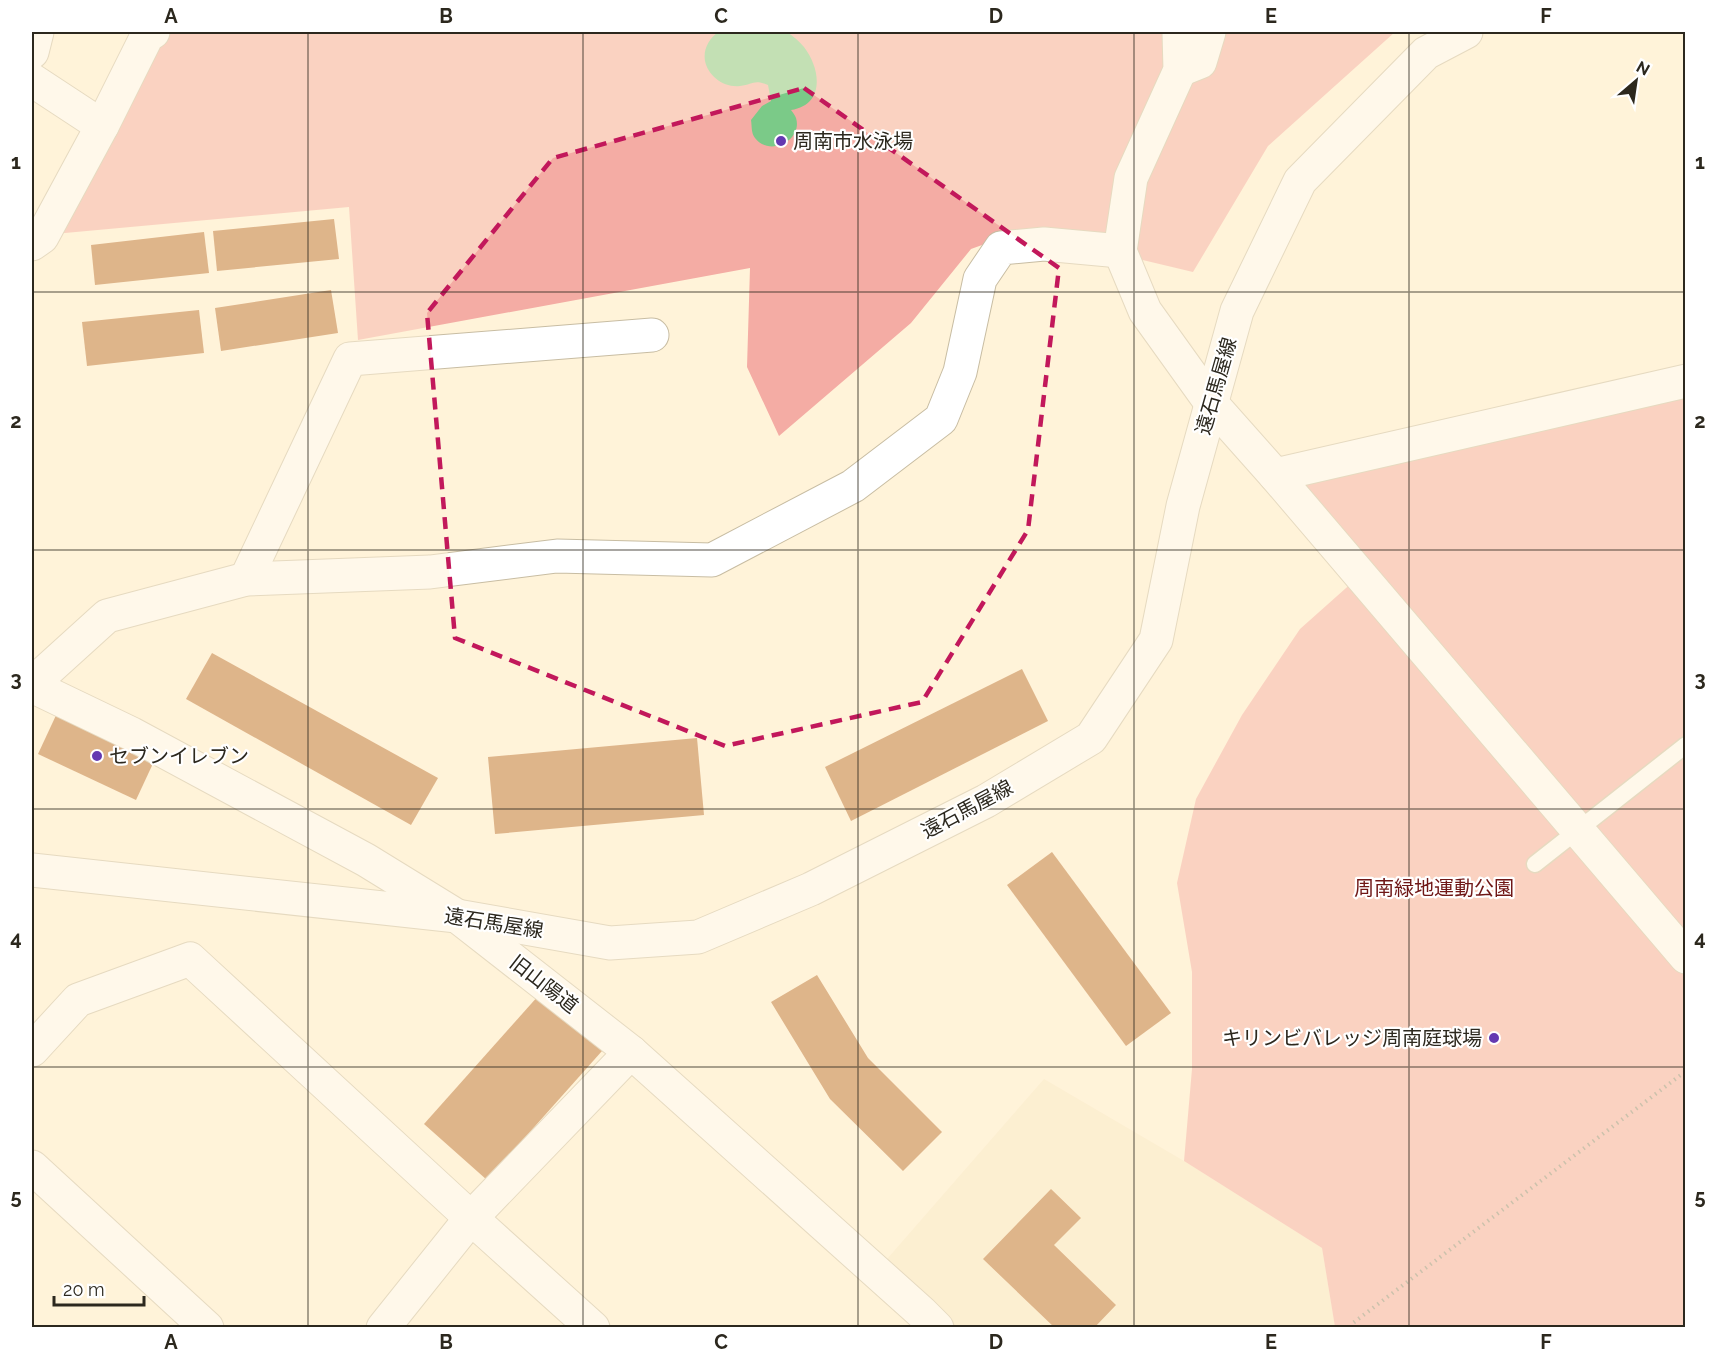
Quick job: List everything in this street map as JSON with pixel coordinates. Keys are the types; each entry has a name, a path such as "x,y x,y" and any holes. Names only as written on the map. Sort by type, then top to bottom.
{"street":[{"path":"32,52 37,32"},
{"path":"32,244 42,237 147,36 153,32"},
{"path":"1179,32 1180,70 1131,178 1120,251 1145,311 1212,403 1686,957"},
{"path":"1180,70 1200,62 1209,32"},
{"name":"遠石馬屋線","path":"32,870 457,916 610,943 698,937 811,889 976,806 1091,738 1156,640 1183,506 1237,311 1300,181 1426,53 1466,32"},
{"path":"32,80 102,126"},
{"path":"32,685 108,616 246,579 430,572 557,556 712,560 853,486 941,419 960,372 981,279 1001,248 1044,244 1120,251"},
{"path":"246,579 350,359 652,335"},
{"path":"1275,474 1686,381"},
{"name":"旧山陽道","path":"32,685 132,734 366,860 457,916 631,1052 937,1328"},
{"path":"32,1050 78,1000 190,959 593,1328"},
{"path":"383,1328 471,1218 631,1052"},
{"path":"32,1167 207,1328"}],"lane":[{"path":"1535,864 1686,745"}],"path":[{"path":"1354,1328 1353,1323 1686,1071"}],"highlighted area":[{"path":"804,88 1059,268 1028,530 922,702 725,746 455,638 427,313 553,158"}],"shaded area":[{"path":"718,32 787,32 804,47 810,56 816,75 815,94 802,107 791,110 796,118 797,126 795,134 783,144 768,146 761,144 752,132 751,120 762,106 771,101 768,85 756,82 740,86 728,85 709,72 705,52 709,41"},
{"path":"1044,1079 1184,1161 1322,1248 1335,1327 933,1327 874,1274"}],"green space":[{"path":"148,32 1395,32 1268,146 1193,272 1021,231 971,249 911,323 779,436 747,367 750,268 358,340 349,207 54,234"},
{"name":"周南緑地運動公園","path":"1685,381 1685,1327 1335,1327 1322,1248 1184,1161 1192,1069 1192,972 1177,883 1196,799 1242,715 1300,629 1364,572 1276,477"}],"building":[{"path":"334,219 339,259 217,271 213,231"},
{"path":"204,232 209,273 95,285 91,245"},
{"path":"331,290 338,333 221,351 215,308"},
{"path":"199,310 204,353 87,366 82,322"},
{"path":"212,653 438,778 411,825 186,699"},
{"path":"1022,669 1048,721 851,821 825,767"},
{"name":"セブンイレブン","path":"58,711 156,757 136,800 38,754"},
{"path":"697,738 704,815 495,834 488,757"},
{"path":"1052,852 1171,1013 1126,1046 1007,885"},
{"path":"817,975 868,1058 942,1132 903,1171 830,1099 771,1002"},
{"path":"539,995 602,1051 487,1180 424,1124"},
{"path":"1051,1189 1081,1218 1054,1245 1116,1305 1094,1328 1055,1328 983,1259"}],"place":[{"name":"周南市水泳場","path":"781,141"},
{"name":"セブンイレブン","path":"97,756"},
{"name":"キリンビバレッジ周南庭球場","path":"1494,1038"}]}
